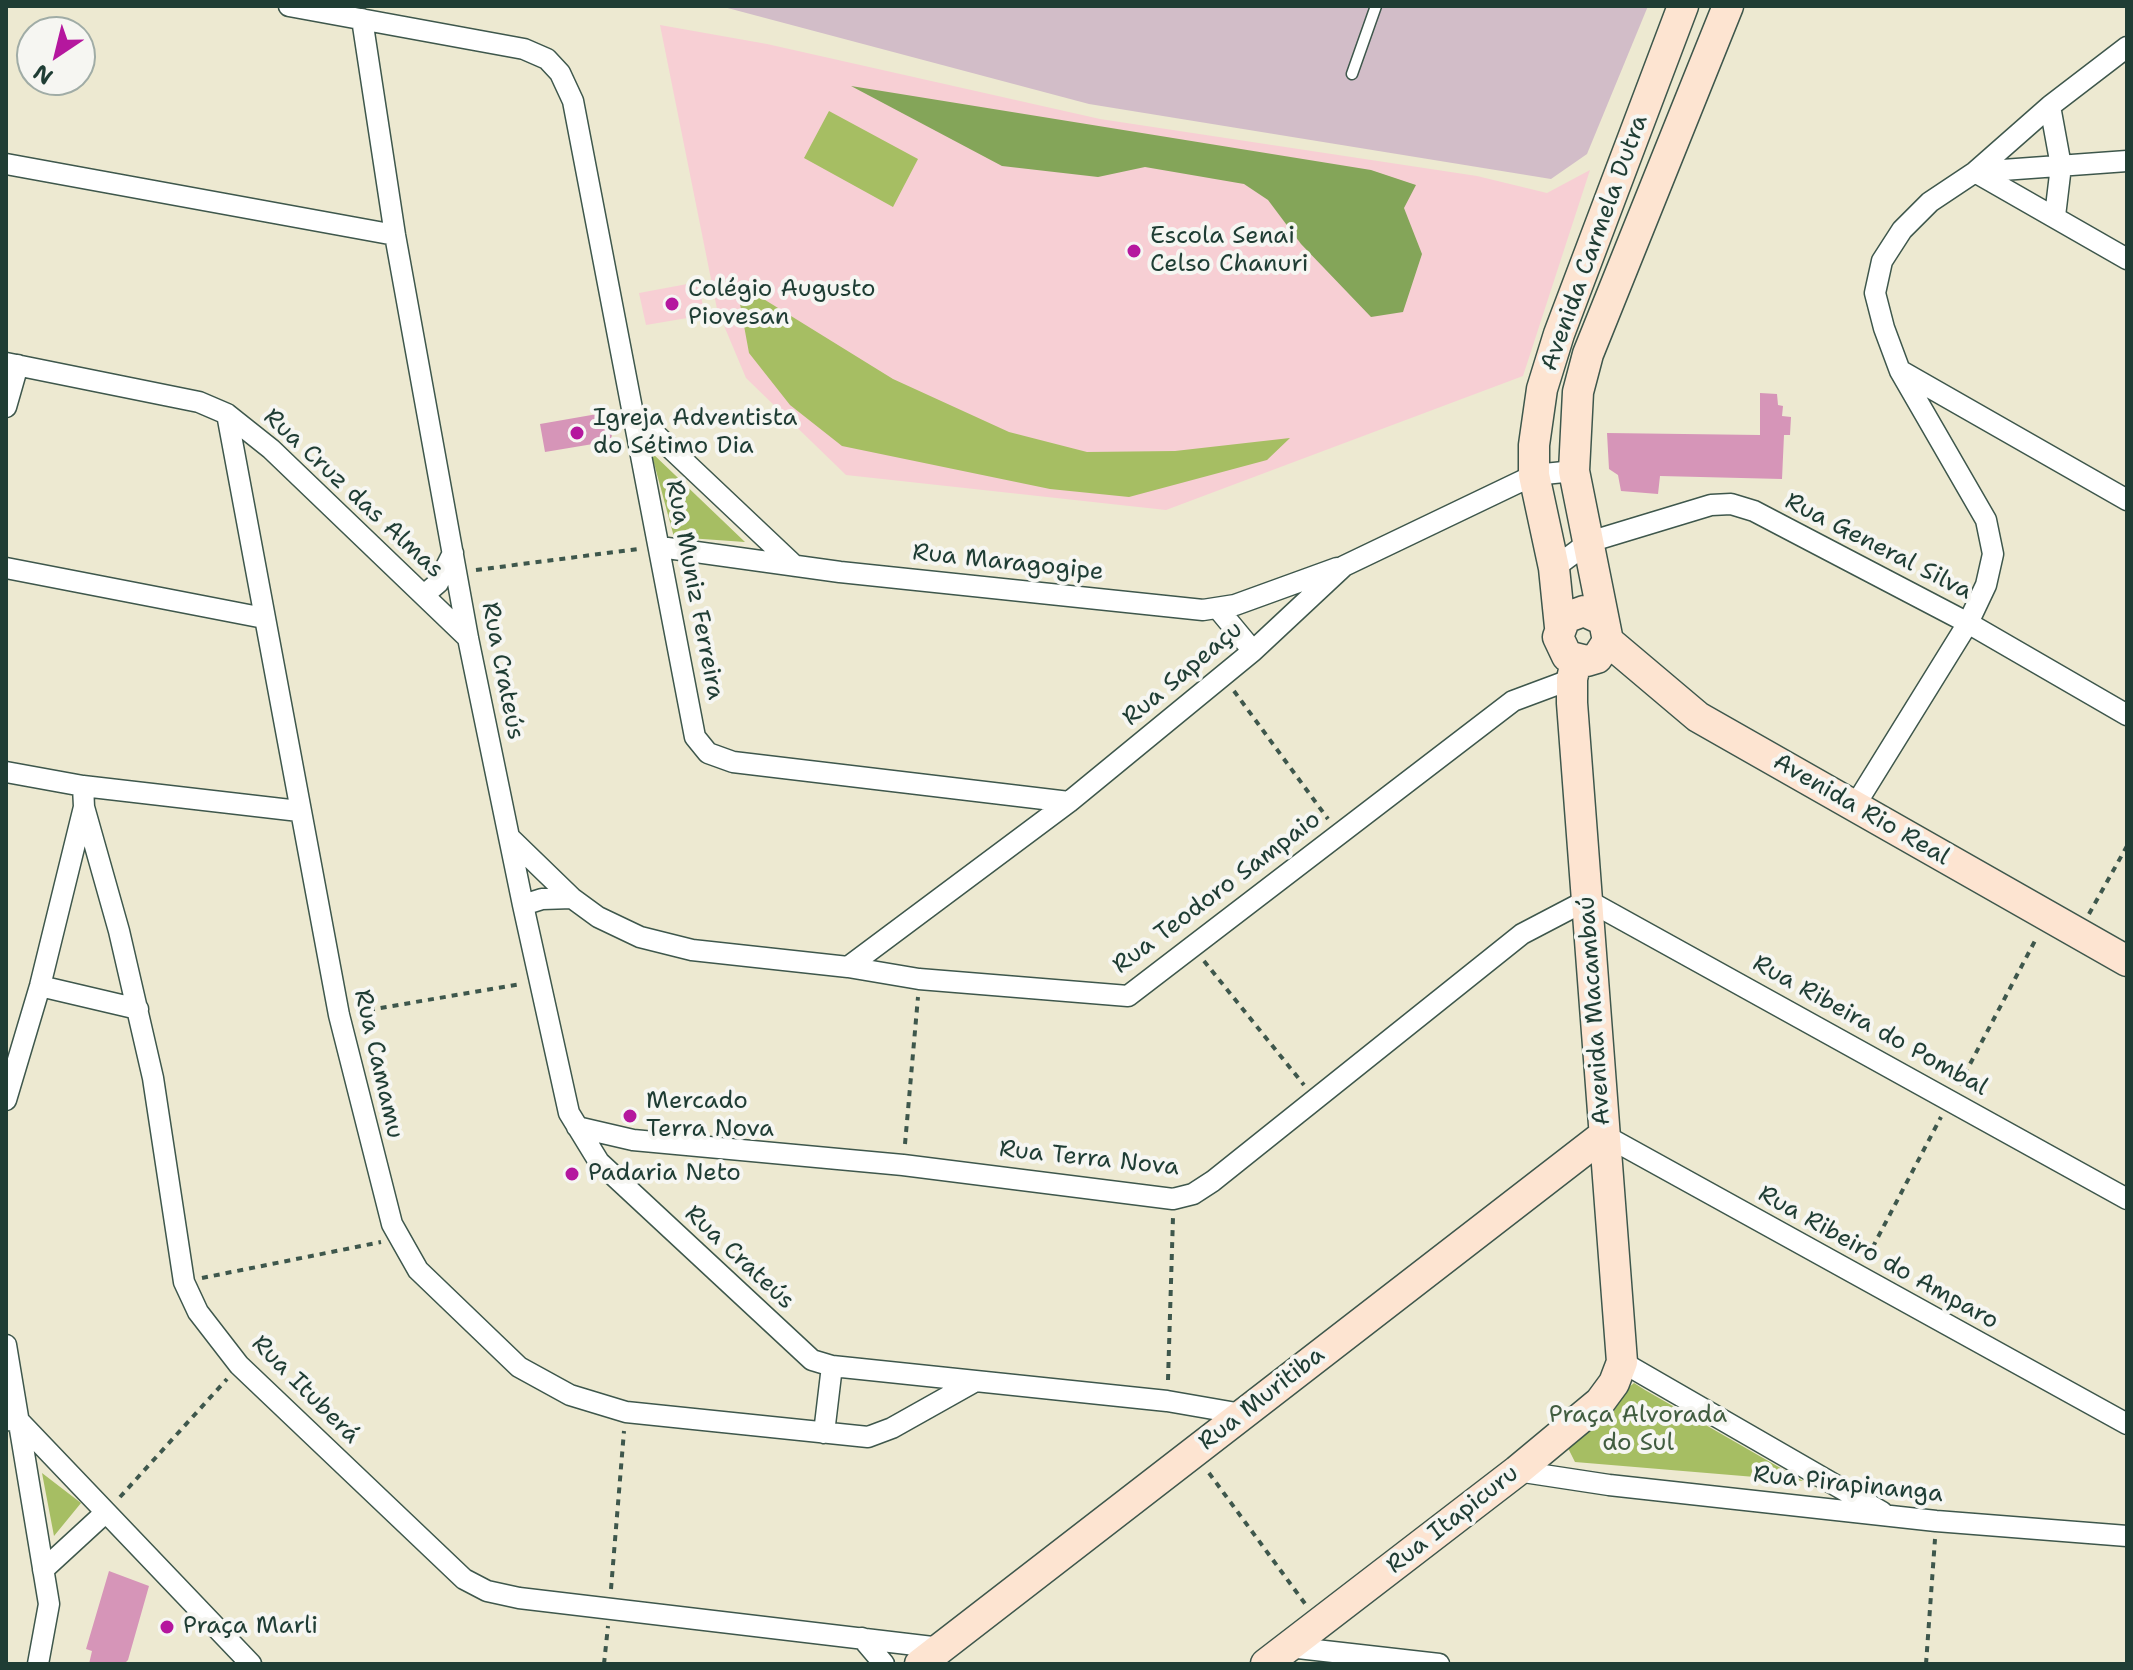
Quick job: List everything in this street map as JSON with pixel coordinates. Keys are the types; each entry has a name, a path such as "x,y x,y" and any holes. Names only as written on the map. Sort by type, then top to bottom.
{"street":[{"path":"289,6 362,19"},
{"name":"Avenida Carmela Dutra","path":"1560,627 1554,568 1534,475 1534,445 1550,359 1683,6"},
{"name":"Avenida Carmela Dutra","path":"1606,630 1574,471 1578,392 1588,354 1728,6"},
{"name":"Rua Muniz Ferreira","path":"362,19 524,49 547,59 560,73 573,101 695,737 708,753 733,762 1069,802"},
{"name":"Rua Crateús","path":"362,19 395,235 468,638 523,905 569,1113 599,1162 812,1360 832,1366 1167,1401 1242,1414"},
{"path":"1854,807 1968,623 1986,585 1993,554 1986,520 1900,371 1875,293 1882,261 1902,230 1920,211 1975,172 2050,106 2127,47"},
{"path":"2050,106 2061,166 2055,216"},
{"path":"1975,172 2127,161"},
{"path":"6,164 395,235"},
{"path":"1975,172 2127,259"},
{"path":"6,407 12,364"},
{"name":"Rua Cruz das Almas","path":"12,364 199,402 227,414 271,449 468,638"},
{"path":"1900,371 2127,500"},
{"path":"632,412 795,566"},
{"name":"Rua Camamu","path":"227,414 339,1015 392,1224 418,1270 519,1367 570,1395 626,1412 868,1437 892,1428 974,1382"},
{"name":"Rua Sapeaçu","path":"848,967 1069,802 1253,651 1344,566 1534,475 1574,471"},
{"name":"Rua General Silva","path":"1554,568 1589,542 1711,505 1731,504 1754,511 1968,623 2127,715"},
{"name":"Rua Maragogipe","path":"660,547 795,566 1219,610 1344,566"},
{"path":"424,595 455,563"},
{"path":"6,568 264,618"},
{"path":"1219,610 1253,651"},
{"path":"1584,611 1606,630 1597,658 1574,670 1560,647 1560,627 1565,618 1584,611"},
{"name":"Avenida Rio Real","path":"1606,630 1698,717 2127,961"},
{"name":"Rua Teodoro Sampaio","path":"509,837 572,898 598,917 640,937 692,950 848,967 919,979 1128,996 1513,701 1574,670"},
{"name":"Avenida Macambaú","path":"1574,670 1587,900 1622,1362"},
{"path":"6,772 83,786 299,811"},
{"path":"6,1100 40,986 84,807 83,786"},
{"name":"Rua Ituberá","path":"84,807 138,1009 153,1078 184,1282 198,1312 239,1365 464,1579 487,1591 519,1598 862,1638 931,1656"},
{"path":"523,905 542,899 572,898"},
{"name":"Rua Terra Nova","path":"577,1127 633,1140 903,1165 1173,1199 1193,1194 1213,1181 1522,934 1587,900"},
{"name":"Rua Ribeira do Pombal","path":"1587,900 2127,1199"},
{"path":"40,986 138,1009"},
{"name":"Rua Muritiba","path":"931,1656 1604,1135"},
{"name":"Rua Ribeiro do Amparo","path":"1604,1135 1856,1278 2127,1424"},
{"path":"599,1162 633,1140"},
{"path":"6,1345 13,1421 49,1604 38,1664"},
{"path":"1622,1362 1887,1515"},
{"name":"Rua Itapicuru","path":"1278,1656 1517,1471 1600,1402 1614,1383 1622,1362"},
{"path":"824,1433 832,1366"},
{"path":"13,1421 251,1664"},
{"name":"Rua Pirapinanga","path":"1517,1471 1639,1489 1936,1521 2127,1536"},
{"path":"43,1570 105,1513"},
{"path":"862,1638 884,1664"},
{"path":"1278,1656 1439,1664"}],"lane":[{"path":"1352,74 1376,6"}],"path":[{"path":"455,563 660,547"},
{"path":"1223,676 1339,835"},
{"path":"2078,933 2127,846"},
{"path":"1193,948 1315,1100"},
{"path":"903,1165 919,979"},
{"path":"339,1015 540,981"},
{"path":"1167,1401 1173,1199"},
{"path":"184,1282 400,1238"},
{"path":"105,1513 213,1394"},
{"path":"604,1664 626,1412"},
{"path":"1194,1452 1306,1604"},
{"path":"1926,1664 1936,1521"}],"shaded area":[{"path":"720,6 1648,6 1587,154 1551,179 1089,104"},
{"name":"Escola Senai Celso Chanuri","path":"660,25 767,44 1100,119 1477,176 1547,193 1590,170 1523,376 1166,510 846,475 746,378 717,309"},
{"name":"Colégio Augusto Piovesan","path":"698,282 705,315 646,325 639,293"}],"green space":[{"path":"851,86 1371,170 1416,185 1404,208 1422,254 1403,312 1371,317 1301,244 1268,200 1244,184 1145,167 1098,177 1002,166"},
{"path":"829,111 918,159 893,207 804,158"},
{"path":"736,282 893,379 1009,432 1087,452 1175,451 1290,438 1267,460 1129,497 1050,489 842,446 790,405 749,353"},
{"path":"651,452 745,542 674,537"},
{"name":"Praça Alvorada do Sul","path":"1634,1383 1803,1481 1575,1462 1568,1448 1571,1435"},
{"path":"42,1473 81,1503 54,1536"}],"building":[{"path":"1760,393 1777,394 1778,405 1783,406 1782,416 1791,417 1790,435 1784,435 1782,479 1660,476 1658,494 1621,491 1618,475 1609,469 1607,433 1760,435"},
{"name":"Igreja Adventista do Sétimo Dia","path":"603,413 606,423 614,419 611,441 545,452 540,424"},
{"path":"109,1571 149,1586 128,1660 124,1664 89,1664 92,1651 86,1649"}],"place":[{"name":"Escola Senai Celso Chanuri","path":"1134,251"},
{"name":"Colégio Augusto Piovesan","path":"672,304"},
{"name":"Igreja Adventista do Sétimo Dia","path":"577,433"},
{"name":"Mercado Terra Nova","path":"630,1116"},
{"name":"Padaria Neto","path":"572,1174"},
{"name":"Praça Marli","path":"167,1627"}]}
